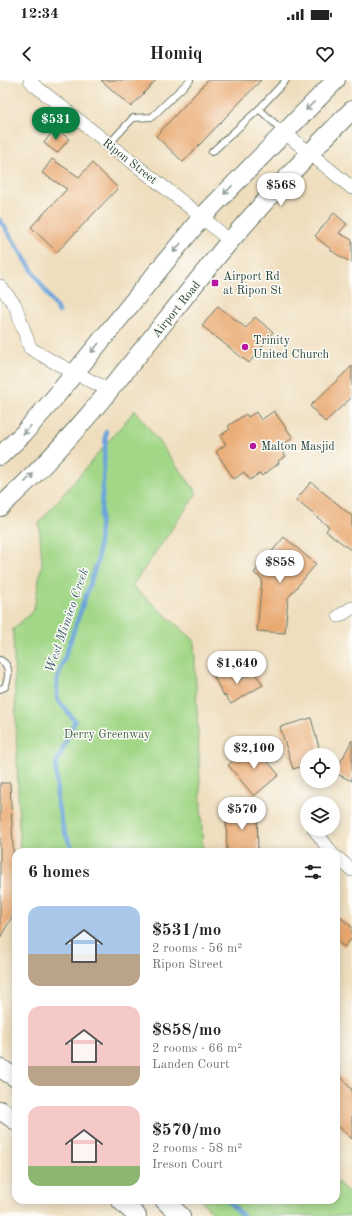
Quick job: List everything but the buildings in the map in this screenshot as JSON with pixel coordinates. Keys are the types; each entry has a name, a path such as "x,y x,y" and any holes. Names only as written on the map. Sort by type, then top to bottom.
{"main road":[{"path":"0,456 28,429 202,217 336,80"},
{"name":"Airport Road","path":"0,507 46,462 150,341 230,241 309,154 352,110"},
{"path":"0,1068 12,1076"},
{"path":"0,1110 12,1118"},
{"path":"124,1204 137,1216"},
{"path":"168,1204 181,1216"}],"street":[{"name":"Ripon Street","path":"30,80 34,85 202,217 230,241"},
{"path":"284,132 352,188"},
{"path":"0,286 15,305 30,348 108,390"},
{"path":"339,616 352,608"},
{"path":"319,836 328,848"},
{"path":"340,860 352,870"}],"lane":[{"path":"109,144 133,118 152,118 190,80"},
{"path":"212,152 259,109 286,80"},
{"path":"259,109 284,132"},
{"path":"0,660 6,664 8,679 5,687 0,690"}],"green space":[{"name":"Derry Greenway","path":"135,410 197,493 132,586 194,640 203,848 20,848 13,629 34,610 42,562 39,523"},
{"path":"340,1184 352,1195 352,1216 217,1216 204,1204 340,1204"}],"waterway":[{"name":"West Mimico Creek","path":"0,220 59,312"},
{"name":"West Mimico Creek","path":"72,848 64,831 57,802 56,764 75,721 57,699 57,680 98,560 106,431"},
{"name":"West Mimico Creek","path":"231,1204 243,1216"}],"place":[{"name":"Airport Rd at Ripon St","path":"215,283"},
{"name":"Trinity United Church","path":"245,347"},
{"name":"Malton Masjid","path":"253,446"}]}
